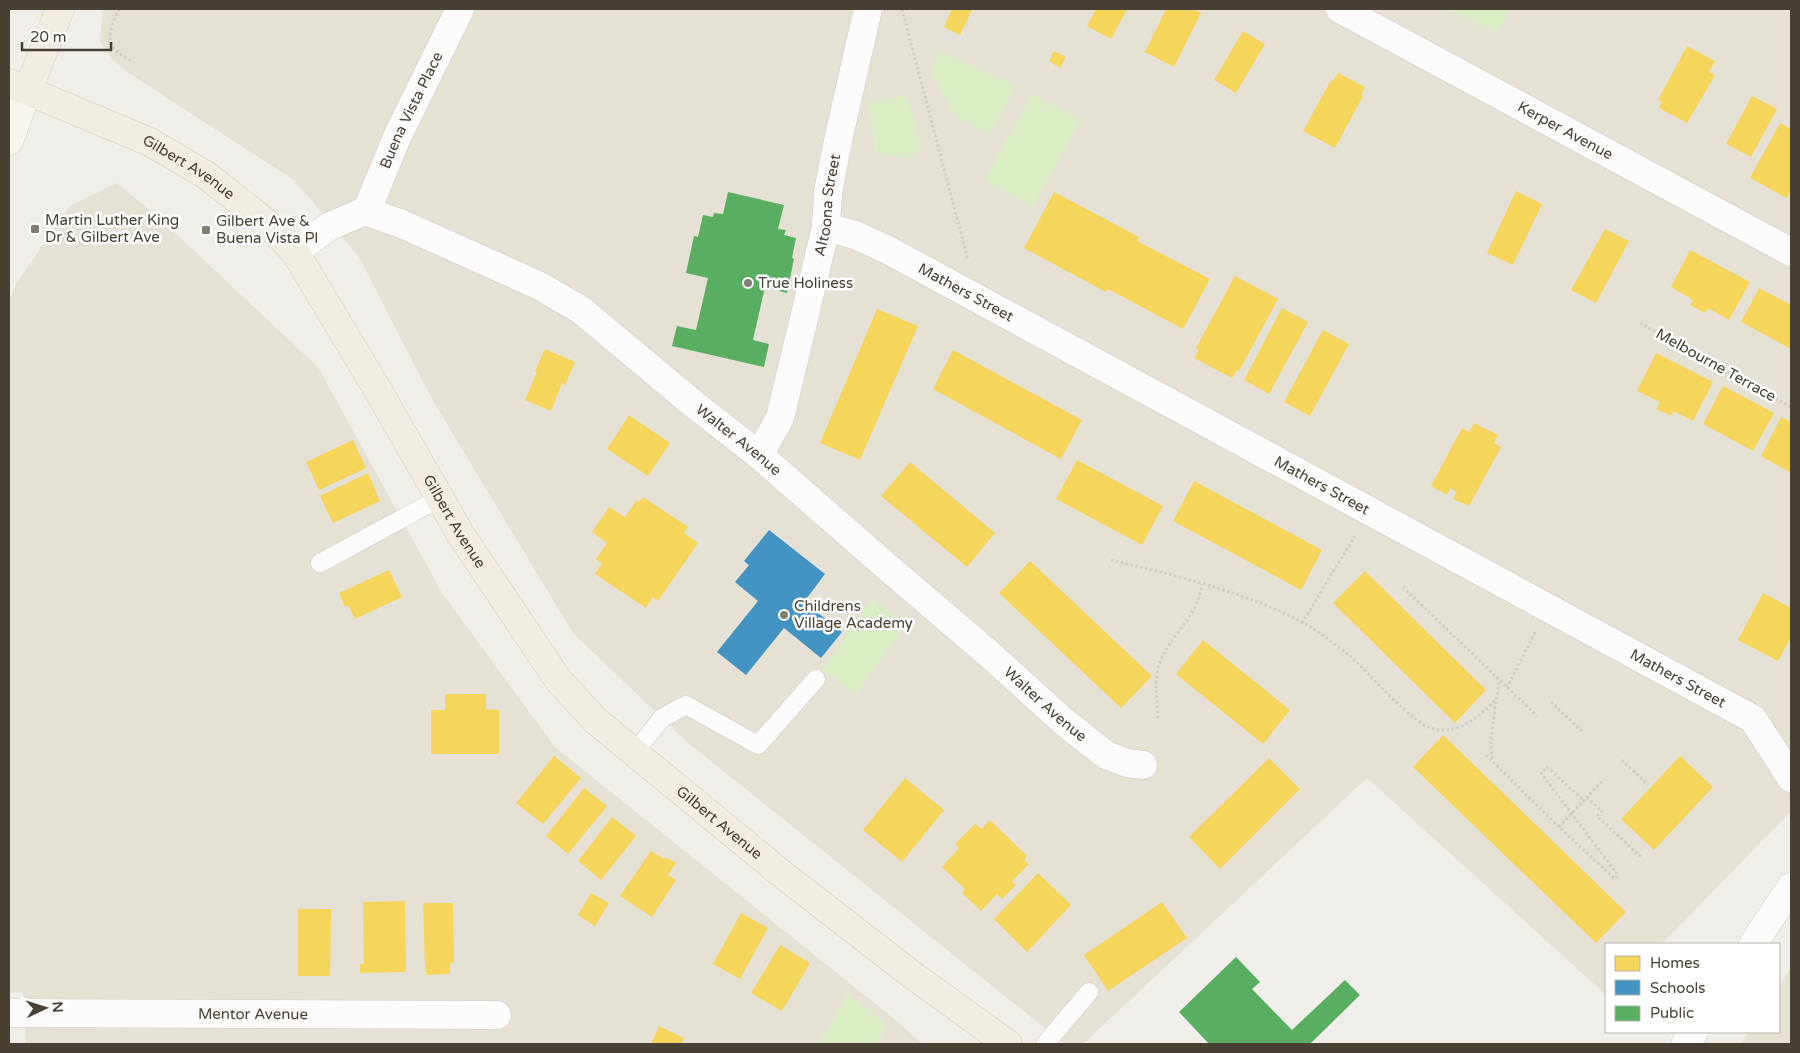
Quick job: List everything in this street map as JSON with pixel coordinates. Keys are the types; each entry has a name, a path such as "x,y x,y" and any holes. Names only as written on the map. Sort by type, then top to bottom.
{"main road":[{"path":"9,141 18,87 60,9"},
{"name":"Gilbert Avenue","path":"18,87 150,142 206,175 267,223 295,252 461,535 560,682 596,720 782,874 911,974 1008,1044"},
{"name":"Gilbert Avenue","path":"911,974 980,1044"}],"street":[{"name":"Buena Vista Place","path":"365,210 370,203 397,137 460,9"},
{"name":"Altoona Street","path":"759,454 780,418 826,226 828,192 868,9"},
{"name":"Kerper Avenue","path":"1340,9 1791,252"},
{"path":"295,252 328,227 365,210"},
{"name":"Walter Avenue","path":"365,210 402,224 540,286 581,310 696,406 759,454 988,653 1062,721 1106,755 1143,765"},
{"name":"Mathers Street","path":"826,226 855,235 886,248 1753,719 1791,778"},
{"path":"1754,943 1791,887"},
{"name":"Mentor Avenue","path":"9,1013 497,1015"},
{"path":"1686,1044 1693,1033"}],"lane":[{"path":"320,563 440,498"},
{"path":"635,752 662,718 686,705 758,745 816,679"},
{"path":"1044,1044 1089,992"}],"path":[{"path":"119,9 110,32 111,38 114,49 131,61"},
{"path":"902,9 969,263"},
{"name":"Melbourne Terrace","path":"1640,323 1791,407"},
{"path":"1302,623 1352,541"},
{"path":"1111,560 1244,597 1310,627 1348,655 1416,720 1432,729 1446,731 1462,727 1473,721 1496,699"},
{"path":"1158,718 1156,680 1161,658 1197,605 1202,584"},
{"path":"1403,587 1537,716"},
{"path":"1507,688 1535,632"},
{"path":"1492,760 1491,739 1500,680"},
{"path":"1551,702 1582,731"},
{"path":"1486,755 1615,879 1618,875 1541,773 1547,767 1584,801"},
{"path":"1622,760 1648,785"},
{"path":"1559,827 1604,779"},
{"path":"1588,797 1602,811 1597,816 1642,858"}],"shaded area":[{"path":"103,9 1791,9 1791,811 1663,943 1605,943 1605,994 1367,778 1083,1044 1065,1044 687,742 573,633 432,399 359,257 294,180 127,72 113,60 100,41"},
{"path":"117,183 158,217 318,367 442,593 555,747 898,1022 922,1044 875,1044 887,1025 848,994 819,1044 26,1044 23,992 9,993 9,301 16,284 70,206"},
{"path":"1791,967 1791,1044 1741,1044 1748,1033 1780,1033 1780,984"}],"green space":[{"path":"1448,9 1511,9 1497,33"},
{"path":"939,51 1016,86 990,134 954,115 932,73"},
{"path":"1032,94 1081,120 1033,207 984,180"},
{"path":"907,95 922,146 909,158 875,152 869,103"},
{"path":"872,599 906,624 856,694 822,670"},
{"path":"848,994 887,1025 875,1044 819,1044"}],"building: Homes":[{"path":"952,9 972,10 960,35 944,27"},
{"path":"1096,9 1127,9 1111,39 1087,26"},
{"path":"1166,9 1193,9 1201,13 1174,67 1145,52"},
{"path":"1243,31 1265,44 1236,93 1214,80"},
{"path":"1687,46 1715,61 1709,72 1715,75 1687,123 1659,108 1662,102 1658,100"},
{"path":"1054,51 1066,57 1060,68 1049,61"},
{"path":"1338,73 1365,87 1361,95 1363,96 1335,148 1303,131 1331,80 1333,81"},
{"path":"1752,96 1777,109 1751,157 1726,144"},
{"path":"1780,123 1791,129 1791,190 1787,198 1750,178"},
{"path":"1516,191 1542,204 1513,265 1487,253"},
{"path":"1054,192 1139,237 1137,241 1210,279 1183,329 1108,289 1106,292 1024,248"},
{"path":"1605,229 1629,241 1596,303 1571,290"},
{"path":"1690,250 1750,282 1729,320 1708,308 1705,313 1690,305 1693,300 1671,287"},
{"path":"1235,276 1278,299 1239,371 1237,370 1232,378 1194,358 1199,350 1196,348"},
{"path":"1759,288 1791,305 1791,349 1741,322"},
{"path":"1282,308 1308,322 1269,394 1244,380"},
{"path":"877,309 918,326 860,460 820,443"},
{"path":"1323,330 1349,344 1310,416 1284,402"},
{"path":"545,349 575,362 565,385 562,383 551,411 525,400"},
{"path":"953,350 1082,420 1061,459 933,389"},
{"path":"1656,353 1713,382 1693,421 1673,411 1671,416 1656,409 1660,402 1637,391"},
{"path":"1723,386 1774,413 1753,451 1703,424"},
{"path":"629,415 670,443 648,476 607,449"},
{"path":"1781,417 1791,422 1791,473 1761,456"},
{"path":"1474,423 1498,435 1494,443 1501,447 1469,506 1453,499 1457,492 1450,488 1447,495 1431,486 1462,428 1469,432"},
{"path":"353,440 366,468 319,490 306,462"},
{"path":"1077,460 1163,506 1142,545 1056,499"},
{"path":"910,462 995,533 967,567 881,496"},
{"path":"368,473 380,501 333,523 320,496"},
{"path":"1194,481 1322,550 1301,590 1173,521"},
{"path":"643,497 688,527 684,533 698,543 658,601 653,597 646,608 595,574 602,564 596,559 607,543 592,532 609,507 625,517 636,501 639,502"},
{"path":"1030,561 1152,676 1121,708 999,593"},
{"path":"389,570 402,597 355,619 348,605 345,607 339,593"},
{"path":"1365,571 1486,690 1455,723 1333,603"},
{"path":"1763,593 1791,608 1791,637 1778,661 1738,640"},
{"path":"1203,640 1290,710 1263,744 1176,674"},
{"path":"445,694 486,694 486,709 499,710 499,754 431,754 431,710 445,710"},
{"path":"1443,735 1626,912 1596,943 1413,767"},
{"path":"554,756 581,778 543,824 516,803"},
{"path":"1680,756 1713,787 1654,850 1621,819"},
{"path":"1269,758 1300,789 1220,869 1189,837"},
{"path":"905,778 944,810 902,862 863,830"},
{"path":"584,788 607,806 568,854 546,836"},
{"path":"612,817 636,836 601,880 578,861"},
{"path":"990,820 1027,856 1024,860 1029,864 1012,881 1016,885 1002,899 997,894 981,911 962,893 965,889 942,867 959,848 955,844 975,824 981,829"},
{"path":"651,851 664,859 665,857 676,863 668,875 676,880 652,917 620,896"},
{"path":"1038,873 1071,905 1027,952 994,919"},
{"path":"591,893 609,903 595,926 578,915"},
{"path":"405,901 406,972 360,973 360,964 364,964 363,902"},
{"path":"1162,902 1187,938 1108,991 1084,955"},
{"path":"423,903 453,903 454,963 450,963 450,974 426,975"},
{"path":"298,909 331,909 330,976 298,976"},
{"path":"741,913 768,928 740,979 713,964"},
{"path":"780,945 810,963 782,1011 751,993"},
{"path":"659,1026 684,1038 681,1044 651,1044"}],"building: Schools":[{"name":"Childrens Village Academy","path":"769,530 825,574 804,602 842,632 821,658 784,628 746,675 717,652 758,601 735,582 749,565 744,561"}],"building: Public":[{"name":"True Holiness","path":"728,192 784,205 778,229 786,230 784,235 796,238 787,293 765,287 753,340 769,344 764,367 672,346 677,326 696,330 708,278 686,273 694,236 698,237 703,215 713,217 714,213 723,214"},
{"path":"1236,957 1260,982 1252,989 1292,1030 1345,980 1360,995 1310,1044 1209,1044 1179,1012"}],"place":[{"name":"Martin Luther King Dr & Gilbert Ave","path":"35,229"},
{"name":"Gilbert Ave & Buena Vista Pl","path":"206,230"},
{"name":"True Holiness","path":"748,283"},
{"name":"Childrens Village Academy","path":"784,615"}]}
